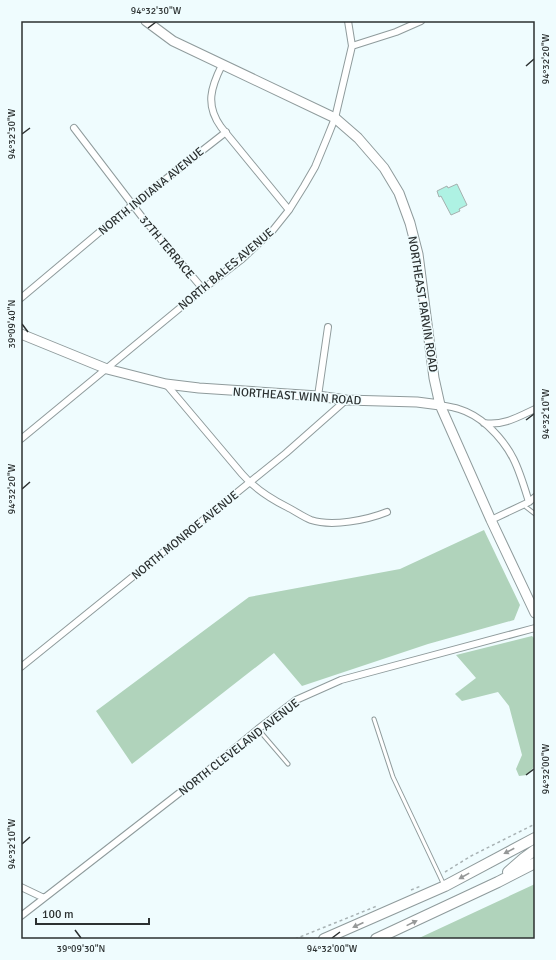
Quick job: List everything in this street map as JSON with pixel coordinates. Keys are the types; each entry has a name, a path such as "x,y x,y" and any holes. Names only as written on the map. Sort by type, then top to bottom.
{"main road":[{"name":"NORTHEAST PARVIN ROAD","path":"146,21 173,41 335,118 358,138 384,168 399,193 410,223 418,254 434,378 440,405 491,520 535,613"},
{"name":"NORTHEAST WINN ROAD","path":"21,334 107,369 166,384 199,388 318,396 346,400 417,402 440,405"},
{"path":"324,939 445,886 535,838"},
{"path":"498,882 535,850"},
{"path":"376,939 535,863"}],"street":[{"path":"348,21 352,46 396,32 421,21"},
{"name":"NORTH BALES AVENUE","path":"21,439 259,244 290,210 315,167 335,118 352,46"},
{"path":"222,65 213,88 211,102 215,118 290,210"},
{"name":"37TH TERRACE","path":"74,128 133,205 203,289"},
{"name":"NORTH INDIANA AVENUE","path":"21,298 133,205 226,132"},
{"path":"318,396 328,327"},
{"path":"166,384 250,482 270,498 312,520 326,522 367,519 387,512"},
{"name":"NORTH MONROE AVENUE","path":"21,667 286,453 346,400"},
{"name":"NORTHEAST WINN ROAD","path":"440,405 460,409 476,417 502,441 515,459 527,503"},
{"path":"484,423 495,424 505,422 535,410"},
{"path":"491,520 527,503 535,497"},
{"name":"NORTH CLEVELAND AVENUE","path":"21,916 296,700 341,680 535,628"},
{"path":"21,887 44,898"}],"lane":[{"path":"527,503 526,507 535,514"},
{"path":"374,719 393,777 445,886"},
{"path":"258,729 288,764"}],"path":[{"path":"440,876 471,856 535,824"},
{"path":"406,893 424,885"},
{"path":"295,939 380,904"}],"green space":[{"path":"484,530 520,605 514,620 428,644 302,686 274,653 132,764 96,711 249,597 400,569"},
{"path":"532,636 535,639 535,766 527,775 519,776 516,769 522,755 509,706 498,692 462,701 455,694 476,678 456,655"},
{"path":"535,884 535,939 417,939"}],"building":[{"path":"457,184 467,205 459,209 460,211 451,215 441,196 439,197 437,191 447,186 448,188"}]}
